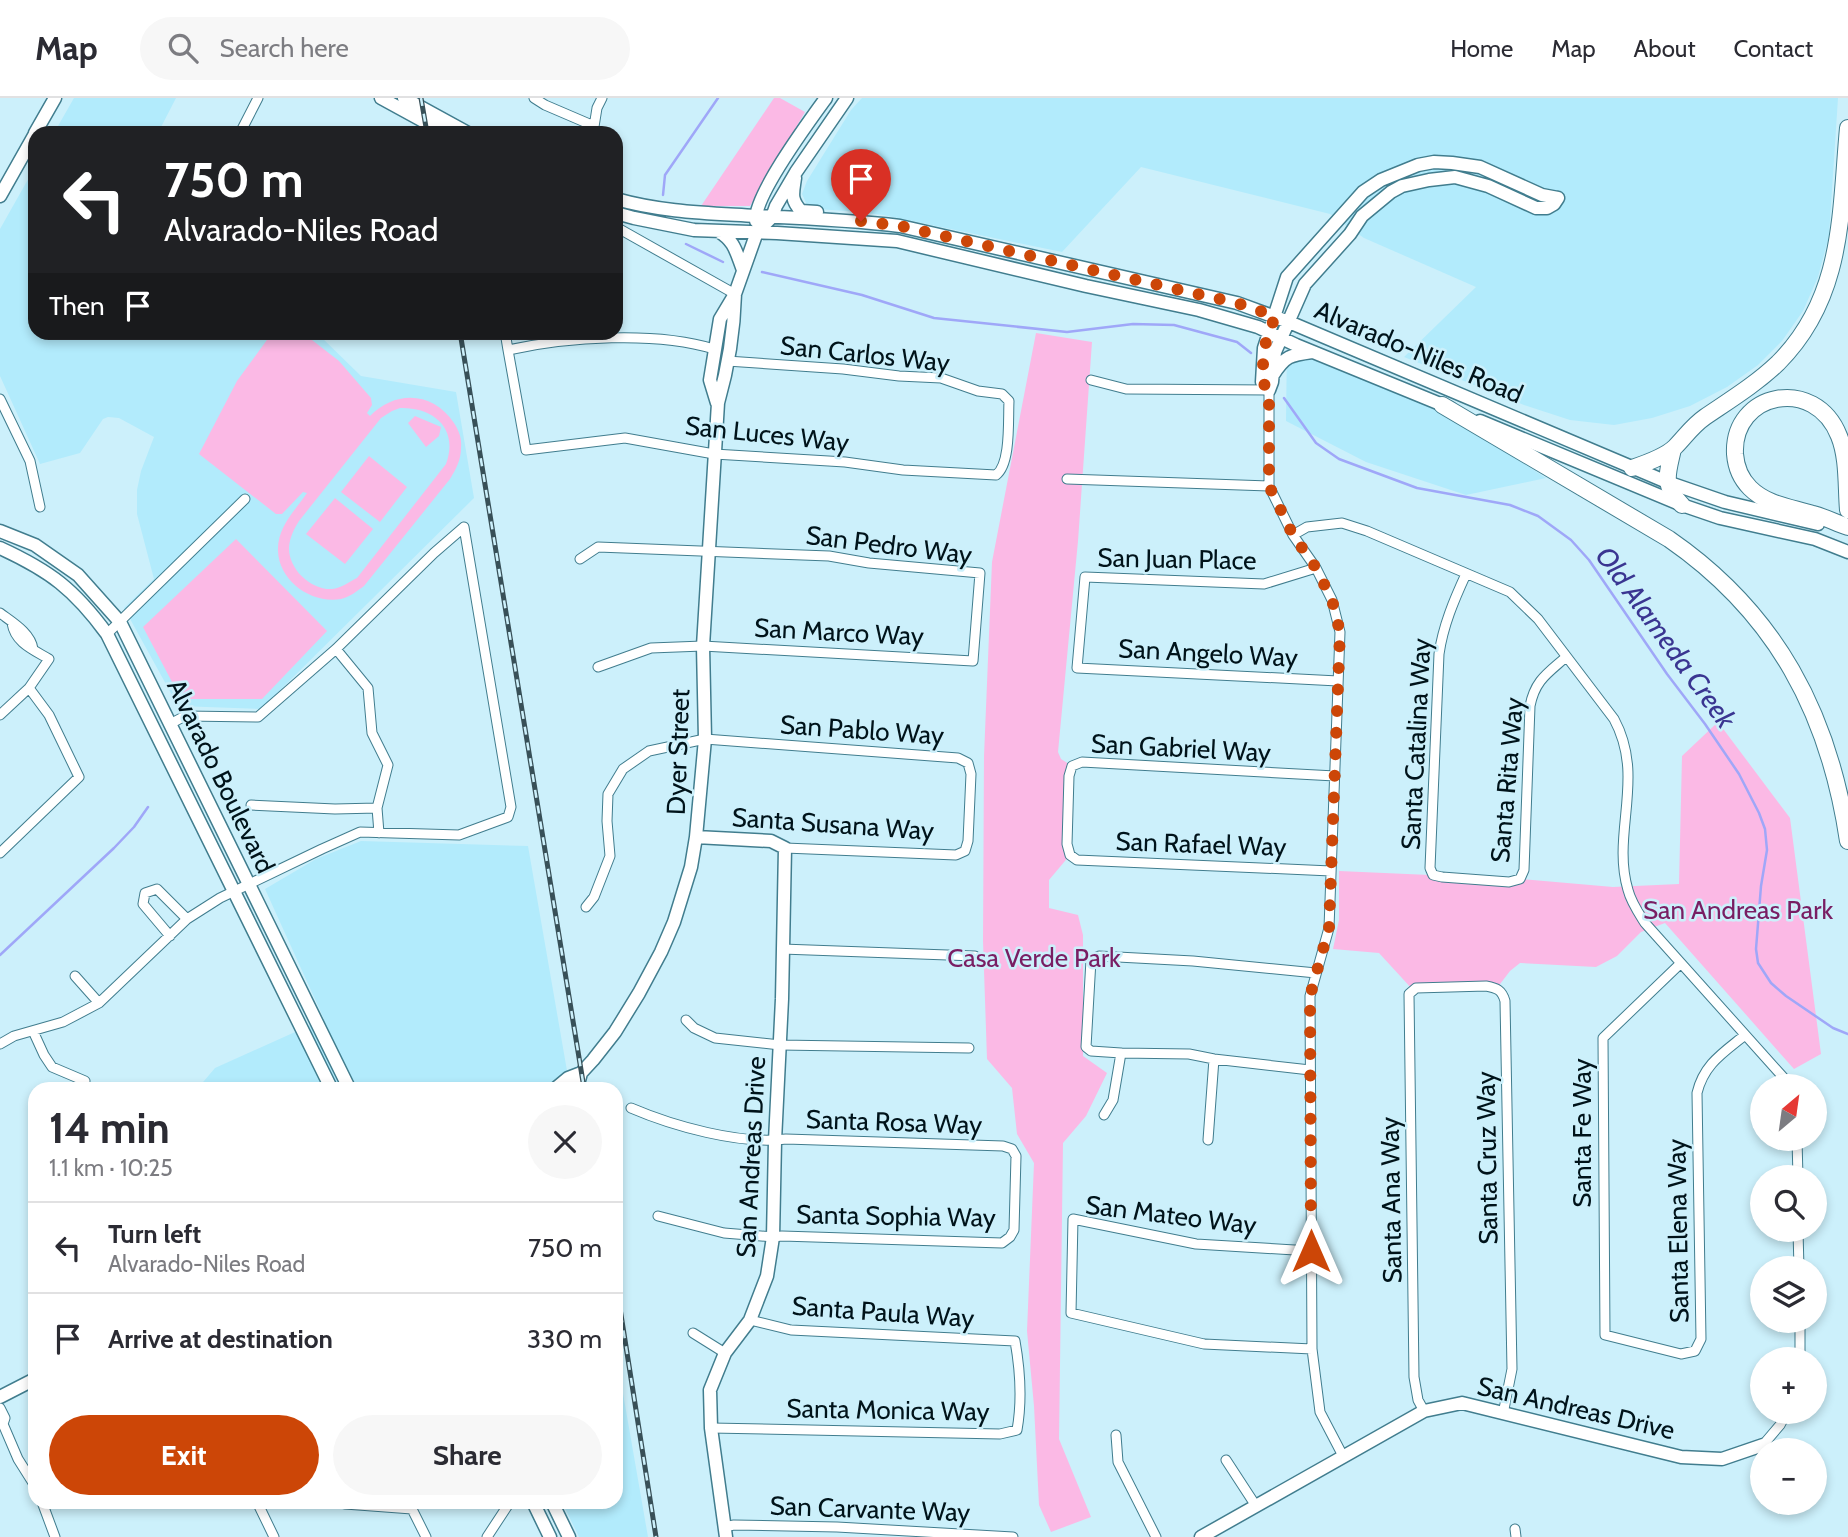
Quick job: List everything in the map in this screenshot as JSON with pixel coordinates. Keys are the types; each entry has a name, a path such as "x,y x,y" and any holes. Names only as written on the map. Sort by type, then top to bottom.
{"highway":[{"path":"1632,468 1673,449 1698,422 1763,376 1794,345 1814,316 1835,256 1848,128"},
{"path":"1848,510 1842,446 1829,418 1814,404 1794,398 1764,403 1748,416 1738,432 1735,452 1744,482 1774,504 1848,527"},
{"path":"1442,405 1660,533 1731,589 1783,654 1813,711 1834,770 1848,841"},
{"path":"1673,449 1667,482 1671,494 1682,505"}],"main road":[{"path":"39,126 55,98"},
{"path":"381,98 431,126"},
{"path":"404,98 455,126"},
{"path":"755,216 788,151 826,98"},
{"name":"Dyer Street","path":"718,403 710,380 720,319 735,294 757,232 772,217 796,172 847,98"},
{"path":"0,196 28,146"},
{"path":"1269,390 1262,382 1264,348 1275,335 1289,322 1305,284 1350,234 1362,216 1391,192 1402,186 1455,177 1488,186 1536,208 1547,208 1558,198 1542,195 1494,173 1465,164 1434,162 1418,165 1381,180 1363,192 1287,277 1275,316 1275,335 1275,352 1269,390"},
{"path":"796,172 793,199 802,211 846,215 861,221"},
{"name":"Alvarado-Niles Road","path":"623,201 698,214 861,221 900,226 1237,303 1275,316 1667,482 1725,502 1814,518 1848,534"},
{"name":"Alvarado-Niles Road","path":"623,215 689,229 897,242 1240,321 1682,505 1720,518 1815,539 1848,552"},
{"name":"Dyer Street","path":"755,216 757,232"},
{"path":"718,231 734,244 743,270"},
{"name":"Dyer Street","path":"579,1082 581,1073 615,1032 661,952 674,922 691,867 705,739 702,646 714,454 718,403 734,320 735,294"},
{"path":"1273,375 1288,357 1314,352"},
{"name":"Alvarado Boulevard","path":"0,531 35,545 78,575 120,622 346,1082"},
{"name":"Alvarado Boulevard","path":"0,548 53,576 72,592 107,634 328,1082"},
{"name":"Santa Susana Way","path":"696,837 771,841 785,848"},
{"name":"San Andreas Drive","path":"725,1532 711,1428 710,1390 725,1353 750,1320 767,1276 774,1237 785,848"},
{"name":"Dyer Street","path":"563,1082 581,1073"},
{"path":"0,1397 28,1383"},
{"name":"San Andreas Drive","path":"1201,1537 1424,1411 1462,1403 1681,1457 1722,1459 1750,1452"},
{"path":"536,1509 550,1537"},
{"path":"555,1509 569,1537"}],"street":[{"path":"244,126 258,98"},
{"path":"534,98 585,126"},
{"path":"595,126 597,108 602,98"},
{"path":"623,231 735,294"},
{"path":"623,339 644,338 714,349"},
{"path":"506,340 508,350 575,340"},
{"name":"San Luces Way","path":"508,350 526,450 625,438 714,454 845,462 904,470 996,475 1002,470"},
{"name":"San Carlos Way","path":"727,361 941,378 978,391 1002,394 1009,401 1006,459 1002,470"},
{"path":"1091,380 1126,389 1269,390 1269,486 1293,535 1316,568 1332,600 1340,632 1329,928 1310,996 1310,1070 1312,1349 1320,1412 1343,1456"},
{"path":"0,399 30,461 40,508"},
{"path":"1067,479 1269,486"},
{"path":"107,634 245,499"},
{"path":"1293,535 1307,527 1342,523 1367,531 1510,592 1538,619 1614,719 1621,733 1629,776 1623,854 1628,890 1635,907 1645,923 1780,1074"},
{"path":"0,1044 14,1036 63,1022 99,1003 187,919 233,892 360,832 459,835 508,817 511,807 464,527 336,649 258,717 185,716 170,724"},
{"path":"580,559 598,547 709,551"},
{"name":"San Pedro Way","path":"709,551 829,556 869,563 980,573 973,661"},
{"name":"San Juan Place","path":"1077,668 1085,577 1264,584 1316,568"},
{"name":"Santa Catalina Way","path":"1466,574 1448,616 1439,654 1430,868 1433,875 1442,877 1509,882 1520,879"},
{"path":"0,715 29,688 49,659 33,649 33,643 18,626 4,619"},
{"name":"San Marco Way","path":"598,667 651,648 702,646 973,661"},
{"path":"336,649 368,688 372,733 388,765 377,808 379,834"},
{"name":"Santa Rita Way","path":"1520,879 1524,870 1532,693 1537,684 1566,657"},
{"name":"San Angelo Way","path":"1077,668 1338,681"},
{"path":"0,853 79,777 49,716 29,688"},
{"name":"San Pablo Way","path":"586,907 594,897 610,856 608,794 622,769 649,751 705,739 958,758 968,763 971,774 968,841 965,850"},
{"name":"San Gabriel Way","path":"1070,855 1067,844 1069,776 1072,766 1082,762 1335,776"},
{"path":"251,806 377,808"},
{"name":"Santa Susana Way","path":"785,848 956,855 965,850"},
{"name":"San Rafael Way","path":"1070,855 1077,860 1331,870"},
{"path":"170,936 143,904 145,893 158,889 187,919"},
{"path":"782,949 975,956"},
{"path":"1310,1070 1189,1054 1091,1051 1086,1047 1091,960 1099,956 1192,961 1316,973"},
{"name":"Santa Fe Way","path":"1605,1335 1603,1038 1681,963"},
{"path":"75,976 99,1003"},
{"name":"Santa Cruz Way","path":"1413,990 1486,986 1497,988 1505,1000 1512,1369 1503,1414"},
{"name":"Santa Ana Way","path":"1413,990 1409,994 1414,1377 1418,1400 1424,1411"},
{"path":"686,1020 694,1028 715,1038 780,1045 968,1048"},
{"path":"33,1031 52,1067 85,1081"},
{"name":"Santa Elena Way","path":"1605,1335 1681,1354 1695,1351 1700,1339 1697,1093 1709,1066 1745,1035"},
{"path":"1104,1115 1113,1100 1121,1053"},
{"path":"1208,1139 1214,1059"},
{"name":"Santa Rosa Way","path":"631,1108 654,1118 720,1136 775,1141 786,1139 1003,1146 1012,1149"},
{"name":"Santa Sophia Way","path":"658,1216 724,1233 774,1237 1002,1242 1010,1237 1014,1230 1016,1156 1012,1149"},
{"name":"San Mateo Way","path":"1311,1251 1196,1244 1073,1219 1071,1313 1204,1344 1312,1349"},
{"name":"Santa Paula Way","path":"750,1320 791,1329 1015,1341"},
{"path":"692,1333 725,1353"},
{"name":"Santa Monica Way","path":"711,1428 1000,1434 1017,1430 1018,1360 1015,1341"},
{"path":"0,1408 5,1418 2,1423 28,1475"},
{"path":"1116,1435 1118,1462 1156,1537"},
{"path":"1226,1460 1256,1506"},
{"path":"44,1509 54,1537"},
{"path":"260,1509 274,1537"},
{"path":"416,1509 426,1537"},
{"path":"487,1537 505,1509"},
{"name":"San Carvante Way","path":"725,1532 734,1525 837,1532 1013,1537"}],"shaded area":[{"path":"74,98 176,98 162,126 58,126"},
{"path":"862,98 1838,98 1829,236 1818,277 1803,311 1782,341 1758,365 1727,387 1690,406 1652,418 1614,425 1570,420 1524,405 1404,357 1476,287 1364,238 1330,214 1141,167 1062,252 883,215 815,209 807,205 802,194 807,181 851,110"},
{"path":"28,179 28,340 324,340 361,376 456,392 474,498 261,709 178,706 124,608 154,579 137,514 137,490 154,437 119,418 108,417 103,419 80,453 40,464 0,376 0,229"},
{"path":"1287,341 1417,399 1456,420 1546,478 1466,495 1366,462 1286,421"},
{"path":"361,841 528,846 569,1082 203,1082 215,1068 324,1019 265,889 316,859"},
{"path":"623,1393 648,1537 579,1537 565,1509 623,1509"}],"green space":[{"path":"774,98 780,98 805,112 750,206 701,206"},
{"name":"Casa Verde Park","path":"1036,333 1092,342 1078,541 1058,752 1061,759 1072,766 1070,855 1049,880 1049,908 1078,915 1083,935 1083,1056 1107,1073 1086,1116 1063,1143 1059,1439 1091,1517 1051,1532 1039,1505 1027,1331 1034,1163 1017,1134 1012,1088 987,1059 983,941 984,756 992,562"},
{"path":"267,340 312,340 339,361 371,398 372,405 367,413 370,416 402,398 425,400 445,412 454,423 461,441 458,464 450,479 364,586 341,599 330,600 308,594 299,588 290,581 280,562 280,534 307,493 303,492 282,514 276,514 199,454 237,381","holes":["400,408 423,411 441,422 446,431 449,440 446,464 357,578 332,589 308,582 296,570 290,555 290,540 297,524 381,418"]},
{"path":"415,416 441,427 439,436 426,447 408,423"},
{"path":"369,456 407,487 380,522 341,492"},
{"path":"335,498 373,529 345,564 306,534"},
{"path":"236,539 327,631 262,699 181,699 143,627"},
{"name":"San Andreas Park","path":"1718,722 1790,818 1821,1054 1794,1069 1665,923 1641,932 1617,956 1596,967 1520,963 1497,988 1413,990 1379,953 1333,949 1339,920 1339,871 1520,879 1613,887 1679,884 1682,756"}],"waterway":[{"name":"Old Alameda Creek","path":"663,195 665,175 718,98"},
{"name":"Old Alameda Creek","path":"686,244 723,262"},
{"name":"Old Alameda Creek","path":"762,272 862,295 934,318 1067,332 1133,324 1174,325 1237,342 1251,353"},
{"name":"Old Alameda Creek","path":"1284,398 1316,443 1339,459 1417,488 1510,505 1538,516 1571,540 1589,560 1739,774 1759,813 1765,829 1767,850 1761,886 1756,949 1758,963 1771,983 1786,996 1833,1028 1848,1034"},
{"path":"0,955 114,848 148,807"}],"railway":[{"path":"421,98 426,126"},
{"path":"461,340 583,1082"},
{"path":"623,1327 656,1537"}],"route":[{"path":"861,221 900,226 1186,291 1237,303 1275,316 1264,348 1262,382 1269,390 1269,486 1293,535 1316,568 1332,600 1340,632 1329,928 1310,996 1311,1251"}]}
